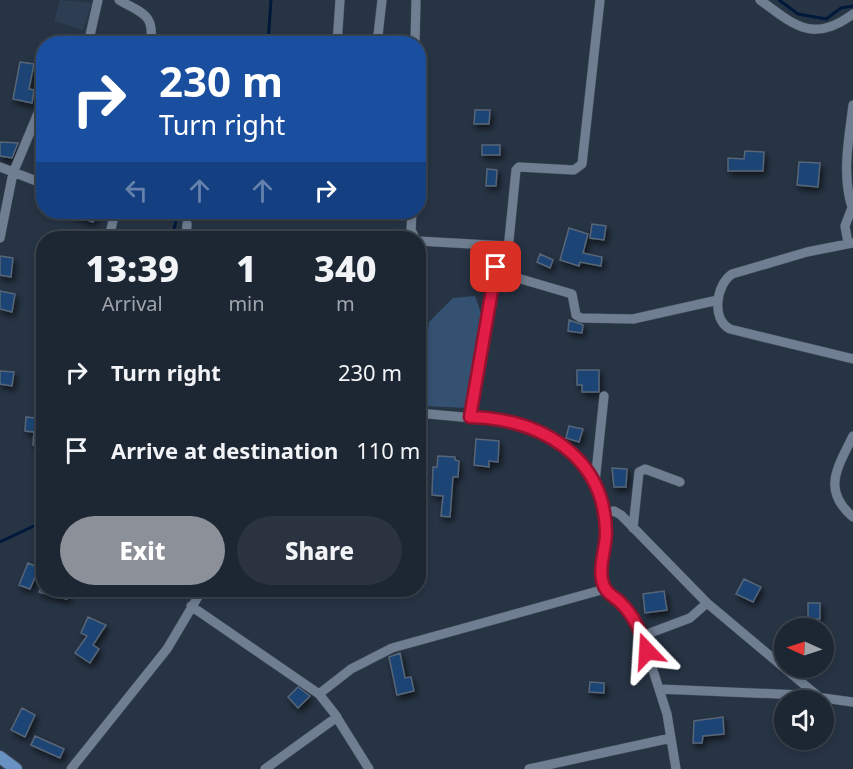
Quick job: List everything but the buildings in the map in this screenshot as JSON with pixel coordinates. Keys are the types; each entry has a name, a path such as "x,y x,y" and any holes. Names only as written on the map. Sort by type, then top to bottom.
{"main road":[{"path":"0,757 16,769"}],"street":[{"path":"90,36 98,0"},
{"path":"118,0 148,17 152,24 151,36"},
{"path":"338,36 340,0"},
{"path":"378,36 382,0"},
{"path":"415,36 416,0"},
{"path":"509,275 505,263 516,170 519,167 574,170 582,164 600,0"},
{"path":"760,0 794,25 812,31 830,27 853,14"},
{"path":"853,105 847,162 847,191 852,205 845,226 850,243 783,258 732,274 727,277 718,300 719,317 723,326 729,329 853,359"},
{"path":"0,238 13,173 36,118"},
{"path":"0,168 36,181"},
{"path":"187,231 188,224"},
{"path":"426,241 507,246"},
{"path":"470,417 496,267 509,275 572,294 576,315 582,318 633,319 718,300"},
{"path":"595,482 604,396"},
{"path":"426,414 517,422 561,442 595,482 601,498 606,533 602,576 605,589 622,604 636,622 642,636 659,689 676,769"},
{"path":"853,436 835,474 834,488 838,500 853,517"},
{"path":"633,528 639,472 645,469 680,482"},
{"path":"603,513 614,511 707,603 811,690"},
{"path":"319,694 351,669 392,648 605,589"},
{"path":"71,769 167,649 197,597"},
{"path":"642,636 690,618 707,603"},
{"path":"191,606 319,694 337,717 369,769"},
{"path":"659,689 774,695"},
{"path":"834,699 853,702"},
{"path":"265,769 337,717"},
{"path":"529,769 671,738"}],"shaded area":[{"path":"60,0 92,3 83,30 54,21"},
{"path":"475,296 490,339 482,356 468,408 426,406 426,345 429,322 453,298"}],"waterway":[{"path":"269,36 271,0"},
{"path":"779,0 798,14 826,19 841,8 853,6"},
{"path":"174,231 176,219"},
{"path":"0,542 36,525"}],"route":[{"path":"496,267 470,417 517,422 561,442 588,472 601,498 606,533 602,576 605,589 622,604 636,622 647,651"}]}
